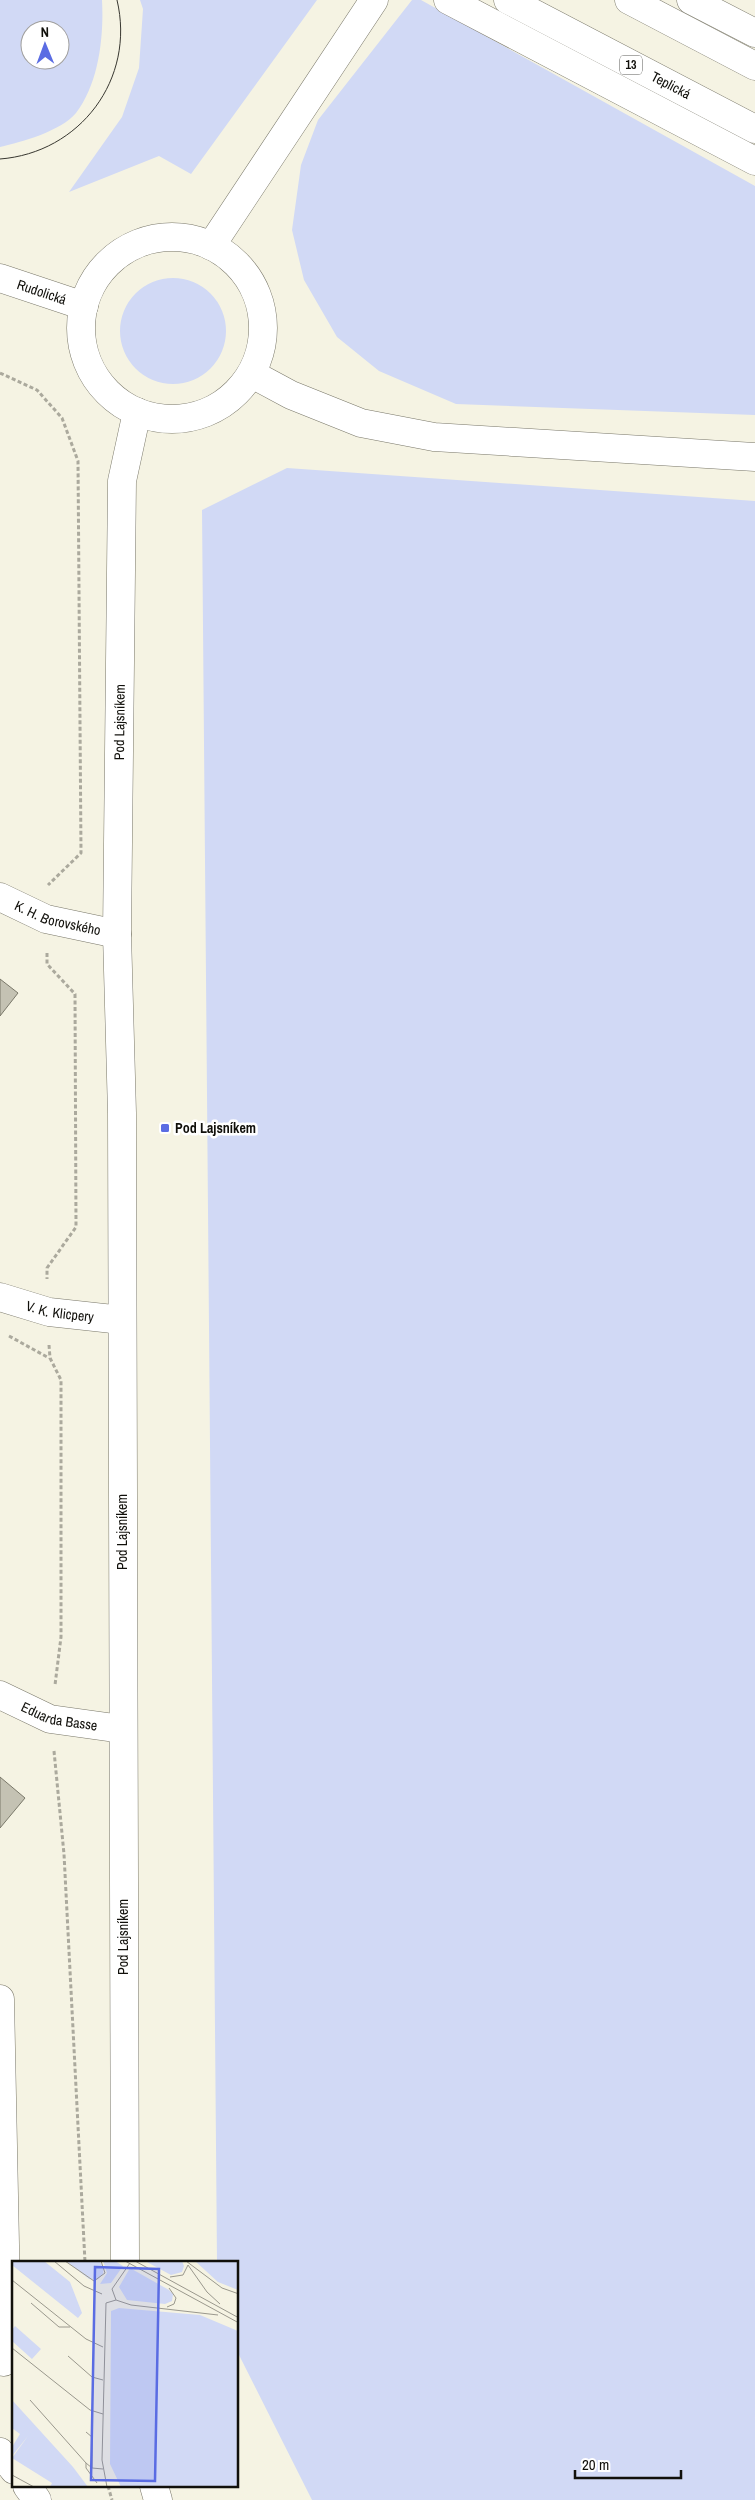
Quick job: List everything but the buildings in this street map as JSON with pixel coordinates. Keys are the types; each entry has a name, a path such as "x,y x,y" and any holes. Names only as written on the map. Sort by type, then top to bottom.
{"main road":[{"path":"211,246 374,0"},
{"path":"448,0 755,161"},
{"name":"Teplická","path":"508,0 755,129"},
{"path":"629,0 755,66"},
{"path":"691,0 755,34"},
{"path":"159,238 185,238 211,246 236,262 254,287 259,301 263,316 262,346 252,374 236,394 214,410 189,418 163,419 137,412 115,400 97,380 86,357 81,332 84,306 94,281 111,261 133,246 159,238"},
{"name":"Rudolická","path":"0,278 84,306"},
{"path":"252,374 291,395 361,423 401,432 434,437 755,457"},
{"name":"Pod Lajsníkem","path":"125,2261 122,1729 122,1113 117,934 122,481 137,412"},
{"name":"K. H. Borovského","path":"0,897 46,919 117,934"},
{"name":"V. K. Klicpery","path":"0,1297 48,1312 122,1320"},
{"name":"Eduarda Basse","path":"0,1695 50,1719 122,1729"},
{"path":"0,1999 6,2362"},
{"path":"0,2452 12,2467"},
{"path":"28,2488 37,2500"}],"path":[{"path":"0,373 37,390 62,418 78,461 81,853 48,885 46,919 47,964 76,994 76,1227 47,1268 50,1358 61,1380 61,1637 50,1719 64,1854 85,2261"},
{"path":"8,1336 50,1358"}],"shaded area":[{"path":"0,0 102,0 101,44 95,74 84,101 76,113 61,125 30,139 0,147"},
{"path":"140,0 317,0 191,174 159,156 69,192 122,117 139,68 143,9"},
{"path":"412,0 421,0 755,186 755,415 456,404 379,371 337,337 304,280 292,230 301,165 318,120"},
{"path":"173,278 193,282 211,293 222,311 226,331 222,351 211,369 193,380 173,384 153,380 135,369 124,351 120,331 124,311 135,293 153,282"},
{"path":"287,468 755,501 755,2500 312,2500 239,2355 239,2261 217,2261 202,510"}],"tram line":[{"path":"0,159 29,154 55,143 77,127 96,107 109,83 118,57 121,29 117,0"}],"place":[{"name":"Pod Lajsníkem","path":"165,1128"}]}
